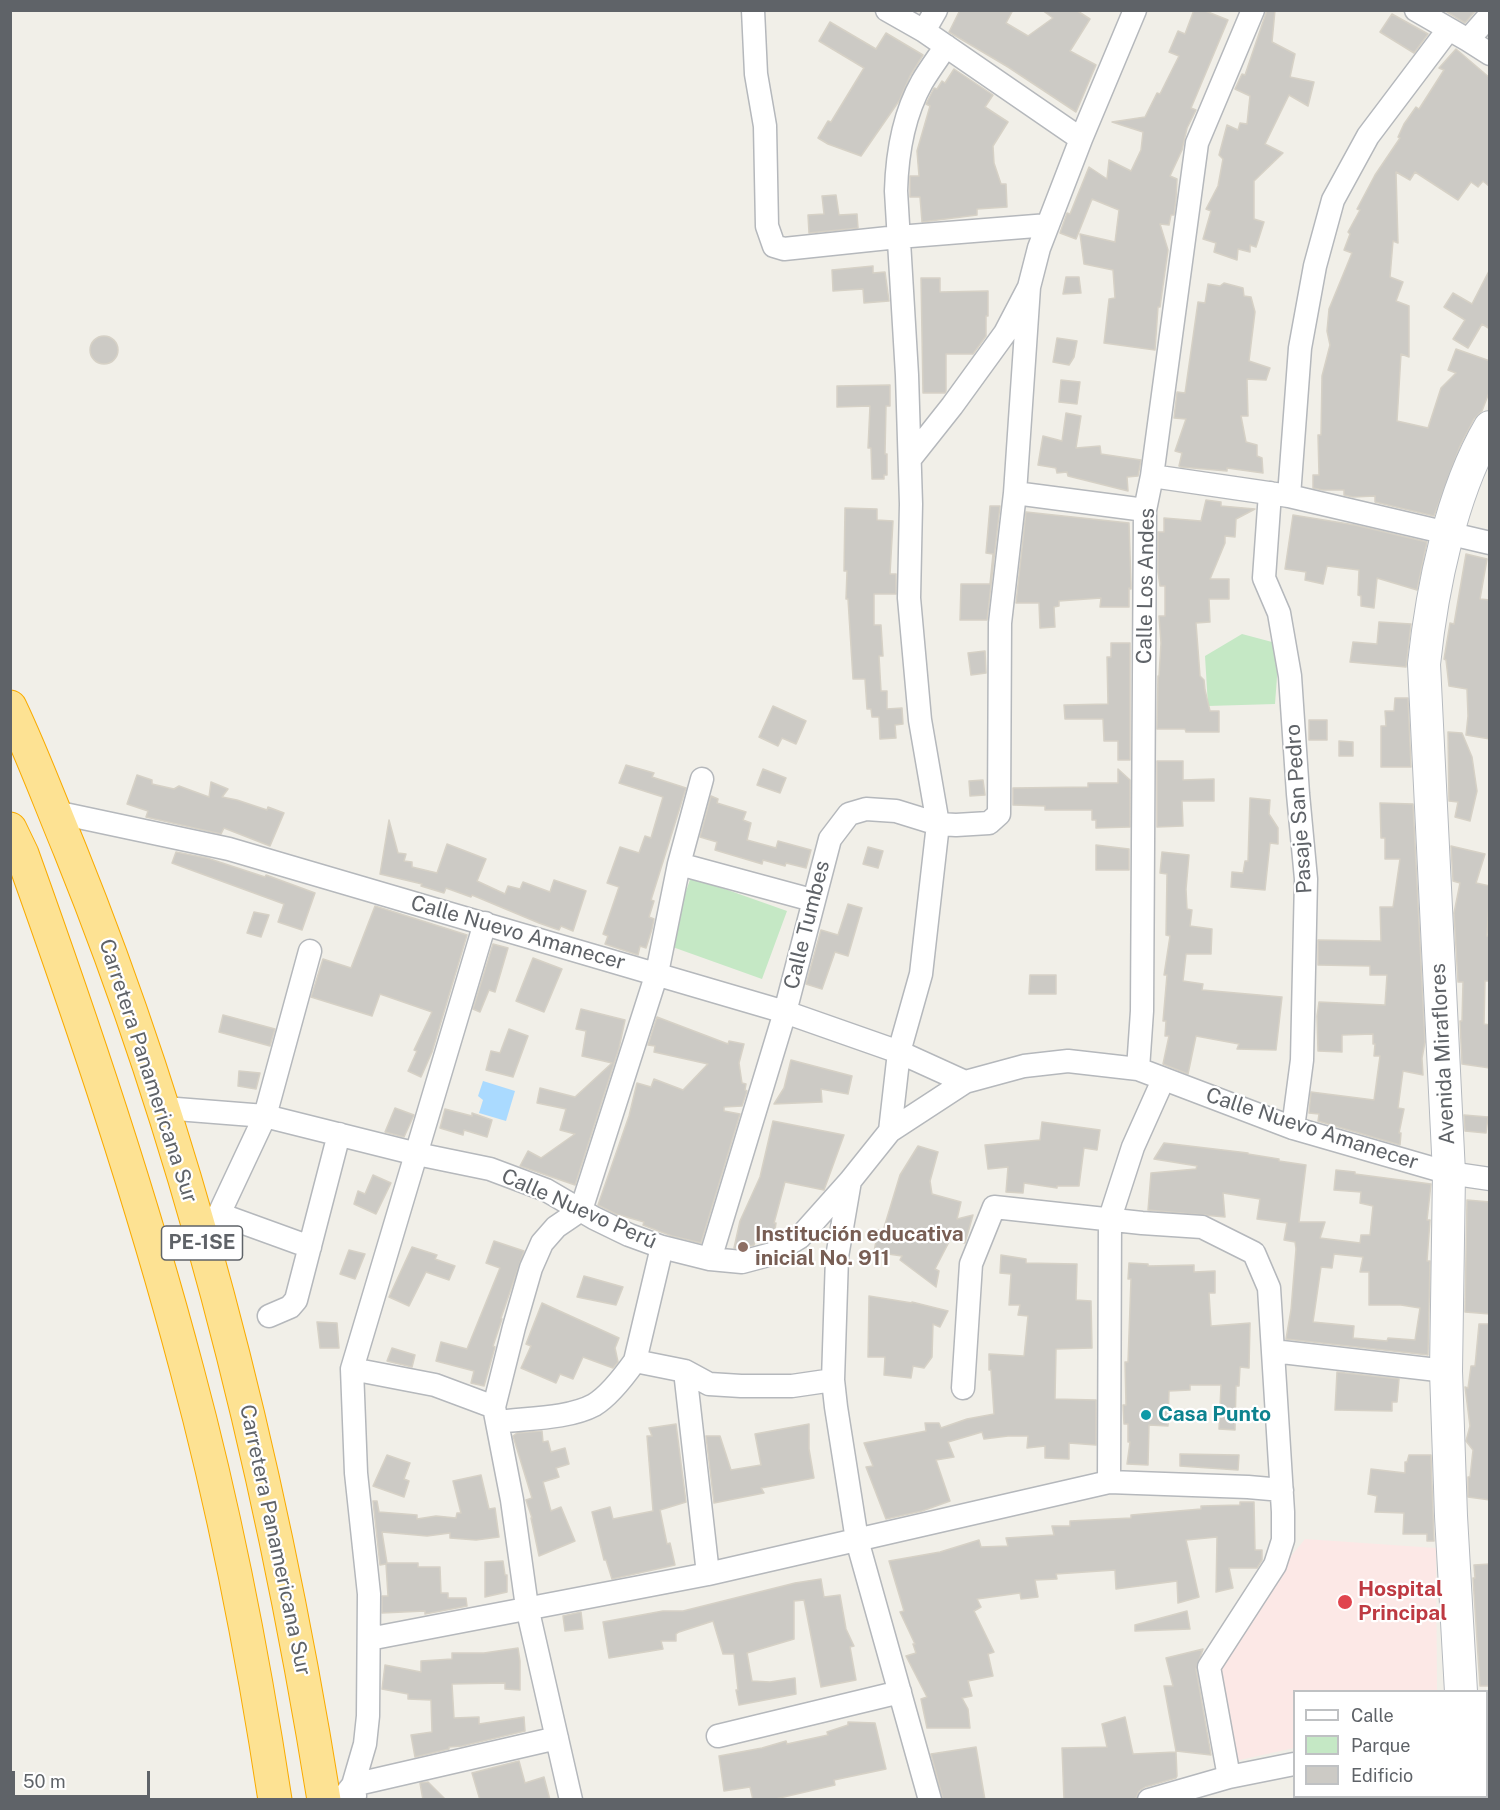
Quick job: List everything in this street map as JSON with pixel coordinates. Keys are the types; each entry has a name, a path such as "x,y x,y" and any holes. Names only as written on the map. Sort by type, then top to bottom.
{"highway":[{"name":"Carretera Panamericana Sur","path":"10,707 103,933 164,1108 202,1242 260,1466 305,1679 344,1796"},
{"name":"PE-1SE","path":"10,829 22,854 89,1045 161,1275 188,1371 213,1470 254,1666 275,1800"}],"street":[{"path":"753,10 756,74 765,126 767,226 774,246 784,249 1048,225"},
{"path":"887,10 924,31 1081,139"},
{"path":"924,31 936,10"},
{"path":"938,824 988,823 999,814 1000,624 1015,493 1029,287 1039,248 1081,139 1136,10"},
{"name":"Calle Los Andes","path":"1138,1069 1142,1011 1145,510 1152,476 1197,143 1253,10"},
{"path":"1416,10 1490,54"},
{"path":"1468,39 1490,15"},
{"name":"Pasaje San Pedro","path":"1293,1128 1302,1060 1306,879 1290,676 1279,613 1264,578 1279,494 1300,348 1315,266 1333,200 1368,136 1448,30"},
{"path":"890,1131 899,1052 921,974 938,824 920,720 909,598 911,504 898,237 897,164 907,119 921,83 946,46"},
{"path":"909,459 952,406 1005,333 1029,287"},
{"name":"Avenida Miraflores","path":"1461,1690 1446,1371 1449,1173 1424,664 1428,625 1458,498 1490,427"},
{"path":"1152,476 1279,494 1490,543"},
{"path":"1015,493 1145,510"},
{"path":"572,1800 527,1607 512,1500 495,1414 517,1317 531,1268 542,1243 556,1227 581,1210 657,974 679,864 702,779"},
{"name":"Calle Tumbes","path":"710,1259 785,1012 812,900 830,839 849,814 866,809 896,811 938,824"},
{"name":"Calle Nuevo Amanecer","path":"55,812 229,849 657,974 785,1012 899,1052 965,1082"},
{"path":"679,864 812,900"},
{"path":"344,1796 367,1731 369,1639 369,1594 356,1473 352,1370 485,923"},
{"path":"202,1242 219,1214 265,1116 310,951"},
{"name":"Calle Nuevo Perú","path":"164,1108 265,1116 417,1154 490,1169 546,1190 629,1235 662,1247 710,1259 742,1262 772,1254 800,1237 850,1181 890,1131 965,1082 1024,1066 1068,1061 1138,1069"},
{"name":"Calle Nuevo Amanecer","path":"1138,1069 1293,1128 1449,1173 1490,1179"},
{"path":"1108,1482 1110,1218 1133,1147 1163,1080"},
{"path":"269,1316 290,1307 296,1300 339,1134"},
{"path":"850,1181 837,1257 833,1380 857,1540 930,1800"},
{"path":"963,1388 971,1264 994,1207 1202,1227 1254,1253 1269,1288 1283,1540 1275,1565 1209,1667 1229,1777"},
{"path":"219,1214 310,1247"},
{"path":"352,1370 435,1385 495,1414 568,1414 594,1405 623,1378 635,1361 662,1247"},
{"path":"1273,1351 1446,1371"},
{"path":"635,1361 685,1371 709,1383 741,1386 792,1386 833,1380"},
{"path":"685,1371 708,1574"},
{"path":"369,1639 708,1574 1108,1482 1282,1490"},
{"path":"718,1736 900,1692"},
{"path":"344,1796 557,1738"},
{"path":"1149,1800 1229,1777 1293,1764"}],"shaded area":[{"name":"Hospital Principal","path":"1305,1539 1436,1548 1437,1690 1293,1690 1293,1748 1231,1762 1209,1656"}],"green space":[{"path":"1242,634 1272,642 1279,650 1275,704 1208,706 1205,656"},
{"path":"691,877 787,911 762,979 667,945"}],"water":[{"path":"483,1081 515,1091 506,1121 479,1113 483,1100 478,1096"}],"building":[{"path":"960,10 1013,10 1006,23 1028,36 1053,18 1042,10 1076,10 1090,19 1070,51 1096,65 1076,112 1008,67 949,32"},
{"path":"1194,10 1203,10 1228,20 1191,108 1196,110 1170,176 1177,179 1176,199 1174,215 1171,215 1169,225 1160,224 1168,250 1160,307 1158,307 1155,350 1104,343 1109,299 1115,298 1113,270 1084,264 1080,234 1115,242 1119,210 1092,199 1076,239 1060,233 1089,167 1107,179 1109,160 1131,171 1141,150 1143,132 1112,122 1145,117 1157,93 1160,94 1179,56 1169,52 1178,31 1185,34"},
{"path":"1267,10 1275,10 1272,42 1295,54 1290,77 1314,82 1308,106 1289,95 1265,144 1283,153 1254,181 1254,219 1264,222 1256,247 1250,245 1250,252 1238,249 1237,260 1214,252 1216,243 1203,239 1211,211 1206,209 1218,186 1223,159 1219,155 1227,125 1238,130 1240,123 1247,124 1250,96 1235,89 1242,74 1245,75"},
{"path":"1444,10 1476,10 1465,23"},
{"path":"1392,14 1428,34 1414,53 1380,32"},
{"path":"830,22 876,49 886,33 923,55 910,76 899,101 861,156 818,138 828,121 831,122 864,68 819,41"},
{"path":"1456,49 1490,78 1490,187 1483,181 1478,187 1471,182 1458,200 1415,172 1410,180 1396,172 1398,243 1393,241 1390,277 1403,282 1396,301 1409,306 1409,357 1401,354 1397,421 1428,428 1441,388 1456,373 1448,370 1456,349 1490,361 1490,390 1482,411 1474,419 1460,446 1434,516 1375,502 1375,496 1353,497 1344,495 1344,490 1313,488 1313,475 1319,475 1318,435 1321,435 1322,376 1330,345 1327,331 1329,309 1352,253 1344,250 1350,234 1348,232 1375,175 1400,138 1398,137 1404,124 1416,107 1419,109 1444,70 1439,68"},
{"path":"954,69 993,95 985,107 1008,122 993,146 994,163 1001,184 1006,184 1007,207 977,209 977,215 922,222 920,197 910,197 910,176 919,176 917,151 930,106 926,104 934,88 937,89 942,81 945,83"},
{"path":"836,195 839,215 857,214 858,228 809,233 808,215 824,214 822,196"},
{"path":"873,266 873,273 885,272 889,301 864,303 863,289 833,291 832,270"},
{"path":"1490,269 1490,329 1482,324 1468,348 1453,339 1465,320 1444,307 1453,293 1472,304"},
{"path":"1066,277 1079,277 1081,293 1063,294"},
{"path":"921,278 940,278 940,292 988,291 986,336 973,354 946,354 945,393 923,393"},
{"path":"1224,283 1243,288 1244,296 1251,297 1255,312 1249,361 1270,368 1266,380 1247,379 1248,416 1241,416 1246,442 1257,445 1257,456 1262,458 1263,473 1227,468 1227,471 1181,467 1179,466 1182,453 1175,451 1186,419 1174,418 1177,392 1185,393 1198,302 1205,303 1208,284 1220,286"},
{"path":"104,336 114,340 118,350 114,360 104,364 94,360 90,350 94,340"},
{"path":"1057,338 1077,341 1074,357 1069,365 1053,362"},
{"path":"1061,380 1080,382 1077,404 1059,402"},
{"path":"890,385 890,406 886,406 887,475 884,475 884,479 872,479 871,448 868,448 870,406 837,407 837,386"},
{"path":"1066,413 1081,416 1076,448 1100,446 1101,454 1141,460 1138,476 1127,477 1128,491 1068,476 1067,472 1057,473 1056,468 1038,465 1043,436 1062,441"},
{"path":"1206,500 1221,502 1221,506 1255,509 1236,519 1235,537 1225,536 1225,543 1210,579 1229,579 1229,599 1209,599 1210,622 1196,623 1200,676 1204,680 1210,711 1219,711 1219,732 1157,729 1161,643 1159,616 1165,616 1165,586 1160,586 1158,572 1158,532 1164,532 1164,518 1201,521"},
{"path":"990,506 1000,506 987,620 960,620 961,584 990,584 993,554 986,553"},
{"path":"845,508 877,509 877,520 893,521 890,574 896,574 896,594 874,594 874,625 881,625 883,656 879,656 881,691 887,691 887,709 902,708 903,724 895,725 896,738 880,739 879,717 872,717 871,709 867,709 865,679 853,679 848,599 846,599 847,571 844,571"},
{"path":"1026,512 1129,523 1131,589 1129,588 1129,607 1100,607 1101,598 1059,601 1059,606 1054,607 1055,627 1040,628 1039,603 1016,603"},
{"path":"1293,515 1355,525 1427,542 1417,590 1377,578 1374,608 1361,606 1361,596 1358,595 1359,570 1327,566 1323,584 1305,580 1306,572 1285,569"},
{"path":"1466,554 1487,559 1480,599 1490,600 1490,739 1466,735 1467,689 1449,686 1444,659 1450,623 1454,624"},
{"path":"1379,622 1411,624 1406,667 1350,662 1353,642 1377,644"},
{"path":"1111,643 1130,643 1130,760 1118,760 1118,741 1104,741 1103,719 1065,719 1064,705 1108,704 1107,657 1111,657"},
{"path":"985,651 986,673 971,675 968,653"},
{"path":"1395,698 1408,698 1411,767 1381,767 1381,726 1386,726 1385,711 1394,711"},
{"path":"773,706 806,721 796,744 782,738 778,746 759,737"},
{"path":"1309,720 1327,720 1327,740 1309,740"},
{"path":"1448,732 1462,733 1472,757 1477,791 1470,821 1455,817 1458,802 1449,801"},
{"path":"1339,741 1353,742 1353,756 1339,756"},
{"path":"1157,761 1183,761 1183,780 1214,779 1214,801 1182,801 1183,826 1157,827"},
{"path":"626,765 654,773 652,777 686,788 651,900 654,901 649,917 654,919 652,929 646,948 640,946 638,955 605,944 608,936 603,934 619,887 607,883 620,847 639,853 645,836 651,838 663,797 619,783"},
{"path":"763,769 786,778 780,793 757,785"},
{"path":"1118,769 1130,780 1130,827 1096,828 1096,820 1092,820 1092,810 1045,810 1045,806 1013,805 1013,788 1088,787 1088,783 1118,783"},
{"path":"137,775 152,780 152,784 174,789 179,786 209,797 211,782 228,789 222,797 267,810 268,807 284,813 270,846 224,828 221,834 146,817 148,811 127,804"},
{"path":"983,780 985,795 970,796 969,781"},
{"path":"711,796 718,799 717,803 746,812 743,820 751,823 747,840 776,848 778,841 811,850 806,868 786,863 785,866 763,860 762,864 715,850 717,842 700,837"},
{"path":"1250,798 1270,800 1269,814 1278,828 1278,844 1270,843 1265,890 1231,887 1232,872 1243,873 1245,861 1248,861"},
{"path":"1380,803 1413,804 1425,1042 1422,1058 1423,1075 1403,1071 1398,1108 1404,1109 1399,1133 1401,1133 1400,1145 1318,1121 1319,1114 1309,1113 1311,1092 1374,1100 1380,1056 1374,1056 1373,1034 1342,1035 1342,1052 1318,1051 1317,1016 1319,1002 1385,1005 1387,975 1370,975 1370,966 1318,965 1318,940 1381,941 1380,907 1393,907 1400,859 1385,859 1385,838 1381,838"},
{"path":"389,820 398,853 406,854 404,861 412,862 412,867 437,873 447,844 486,859 477,881 505,894 508,886 520,889 523,882 550,892 554,880 586,891 573,931 561,926 559,930 539,923 472,895 471,897 446,888 444,893 421,886 422,884 380,874"},
{"path":"1096,845 1129,849 1129,870 1096,870"},
{"path":"1451,846 1485,854 1476,883 1490,886 1487,936 1490,936 1490,981 1485,981 1484,1024 1490,1025 1490,1068 1462,1064 1460,1021 1462,1021 1463,982 1458,982 1454,913 1460,883 1453,881"},
{"path":"868,847 883,851 878,868 863,864"},
{"path":"176,852 207,858 265,877 266,875 315,893 302,930 278,922 284,904 172,863"},
{"path":"1162,852 1189,855 1186,889 1187,909 1192,910 1190,926 1212,929 1211,954 1186,954 1183,981 1203,984 1202,990 1282,997 1276,1050 1237,1049 1239,1044 1196,1036 1188,1074 1163,1064 1169,1036 1165,1036 1166,1021 1163,1021 1167,975 1164,975 1170,936 1166,935 1167,874 1160,873"},
{"path":"848,904 862,908 848,956 835,952 822,989 806,984 821,930 838,935"},
{"path":"375,906 467,935 432,1052 421,1077 408,1071 417,1051 414,1050 432,1012 380,994 372,1016 311,997 323,959 351,968"},
{"path":"254,912 269,915 261,937 247,933"},
{"path":"493,944 508,948 495,992 489,990 480,1012 473,1009"},
{"path":"533,958 562,969 544,1012 516,1001"},
{"path":"1030,975 1056,975 1056,994 1029,994"},
{"path":"581,1009 625,1020 619,1048 575,1185 520,1166 528,1151 541,1158 575,1134 560,1130 566,1109 537,1103 540,1088 575,1097 612,1063 582,1056 586,1031 576,1029"},
{"path":"223,1015 275,1029 270,1046 219,1032"},
{"path":"657,1017 728,1044 729,1041 744,1044 739,1063 742,1083 746,1084 745,1090 747,1091 742,1106 724,1107 724,1111 740,1114 701,1243 672,1236 643,1225 644,1222 616,1214 598,1205 629,1116 637,1083 651,1087 654,1079 683,1090 708,1064 654,1052 655,1046 648,1045"},
{"path":"509,1029 528,1036 513,1077 486,1070 491,1051 500,1053"},
{"path":"791,1060 852,1076 848,1094 821,1089 822,1102 774,1104 784,1088"},
{"path":"239,1071 260,1073 256,1089 238,1086"},
{"path":"395,1108 414,1115 404,1137 385,1132"},
{"path":"445,1109 472,1116 472,1113 492,1120 487,1137 464,1130 463,1135 440,1128"},
{"path":"1464,1115 1488,1117 1486,1133 1465,1131"},
{"path":"773,1121 844,1135 824,1190 785,1182 774,1223 776,1223 774,1237 771,1239 756,1236 754,1245 734,1248 740,1221 760,1177"},
{"path":"1042,1122 1100,1130 1097,1150 1084,1148 1079,1186 1057,1186 1057,1188 1024,1183 1023,1193 1006,1192 1008,1167 988,1169 985,1145 1040,1140"},
{"path":"1164,1143 1248,1153 1306,1165 1299,1222 1325,1222 1320,1238 1360,1243 1361,1235 1370,1235 1373,1206 1360,1203 1361,1192 1334,1190 1336,1170 1431,1184 1427,1220 1430,1220 1427,1261 1430,1261 1428,1355 1286,1339 1296,1249 1295,1242 1284,1240 1287,1223 1257,1219 1260,1199 1223,1193 1225,1217 1148,1210 1151,1173 1196,1169 1197,1166 1154,1159","holes":["1334,1254 1363,1257 1360,1272 1369,1272 1369,1305 1401,1305 1420,1308 1415,1340 1388,1338 1387,1341 1353,1338 1354,1326 1313,1322 1321,1267 1332,1268"]},
{"path":"918,1146 938,1152 930,1181 932,1194 961,1202 957,1219 973,1215 965,1243 950,1240 935,1269 939,1271 936,1287 900,1260 902,1256 874,1252 878,1230 883,1231 900,1175"},
{"path":"373,1175 391,1183 376,1214 354,1204 358,1191 365,1194"},
{"path":"1467,1200 1490,1202 1490,1314 1465,1312"},
{"path":"494,1241 524,1251 501,1318 484,1386 471,1383 474,1371 436,1361 441,1342 467,1349 500,1268 486,1263"},
{"path":"412,1247 437,1255 435,1259 455,1266 449,1280 426,1272 409,1306 389,1297"},
{"path":"349,1250 365,1254 355,1279 340,1274"},
{"path":"1001,1255 1026,1259 1026,1263 1077,1264 1076,1300 1091,1301 1092,1348 1056,1349 1055,1399 1096,1400 1096,1445 1069,1443 1069,1459 1045,1458 1045,1446 1027,1448 1028,1436 984,1439 982,1432 948,1442 954,1457 936,1460 950,1501 922,1511 886,1519 866,1467 873,1466 864,1443 926,1431 925,1423 939,1423 941,1428 967,1419 994,1414 989,1354 1024,1356 1028,1316 1018,1315 1020,1305 1009,1305 1011,1274 1000,1273"},
{"path":"1129,1263 1148,1264 1148,1266 1194,1265 1194,1272 1215,1271 1215,1293 1209,1293 1211,1326 1250,1323 1249,1368 1240,1367 1239,1386 1236,1386 1235,1430 1219,1429 1221,1385 1190,1385 1190,1390 1169,1391 1168,1426 1149,1425 1148,1465 1127,1464 1130,1442 1128,1442 1128,1424 1124,1424 1123,1405 1126,1405 1125,1362 1128,1362 1131,1279 1128,1279"},
{"path":"584,1276 623,1287 616,1305 577,1297"},
{"path":"869,1296 912,1302 948,1311 940,1327 933,1324 932,1357 924,1368 913,1366 911,1378 884,1375 885,1357 868,1357"},
{"path":"542,1303 619,1338 615,1348 618,1362 613,1368 583,1357 573,1379 560,1374 556,1383 521,1368 531,1346 526,1344"},
{"path":"317,1322 337,1323 339,1348 320,1348"},
{"path":"1479,1324 1490,1324 1490,1500 1468,1497 1468,1477 1470,1477 1473,1450 1466,1441 1470,1426 1465,1387 1468,1388 1471,1366 1475,1366"},
{"path":"392,1348 415,1355 412,1367 387,1361"},
{"path":"1337,1372 1399,1379 1397,1402 1392,1402 1392,1411 1335,1410"},
{"path":"676,1424 686,1502 660,1510 667,1544 670,1543 675,1565 612,1579 606,1560 604,1560 592,1512 610,1507 613,1519 653,1511 647,1436 652,1436 649,1428"},
{"path":"809,1424 809,1449 814,1478 761,1488 764,1493 714,1503 706,1436 720,1436 731,1470 761,1465 755,1434"},
{"path":"542,1431 543,1442 548,1441 551,1452 565,1448 569,1464 556,1468 559,1477 543,1482 551,1511 561,1507 575,1541 539,1556 526,1500 532,1498 513,1436 517,1433"},
{"path":"1180,1454 1239,1455 1238,1470 1180,1466"},
{"path":"387,1455 410,1463 404,1479 409,1481 404,1497 373,1486"},
{"path":"1409,1455 1431,1455 1434,1541 1427,1541 1427,1534 1403,1534 1404,1513 1375,1512 1377,1496 1368,1494 1371,1469 1405,1473 1405,1462"},
{"path":"481,1475 489,1509 495,1508 499,1537 476,1540 450,1538 450,1533 427,1536 382,1532 387,1563 418,1563 418,1567 440,1567 441,1593 448,1593 448,1598 466,1598 467,1606 425,1614 425,1611 382,1613 382,1596 388,1596 386,1564 380,1565 373,1501 377,1501 379,1512 417,1515 417,1519 436,1516 456,1518 457,1513 461,1513 453,1481"},
{"path":"1240,1502 1254,1502 1255,1550 1262,1550 1262,1560 1257,1568 1229,1568 1233,1588 1216,1592 1217,1537 1186,1540 1199,1597 1178,1603 1177,1581 1116,1589 1115,1570 1056,1574 1057,1579 1035,1580 1038,1597 1021,1599 1020,1593 977,1599 981,1607 974,1611 994,1652 988,1654 993,1676 968,1681 972,1696 962,1698 968,1709 970,1728 927,1728 921,1699 927,1697 906,1656 916,1653 913,1644 915,1644 900,1612 904,1611 889,1561 940,1552 979,1540 981,1547 1008,1546 1006,1538 1054,1535 1052,1526 1070,1526 1070,1521 1131,1518 1131,1515 1201,1509 1201,1506 1240,1505"},
{"path":"503,1561 505,1575 507,1575 507,1592 485,1597 485,1562"},
{"path":"1490,1564 1490,1686 1480,1686 1474,1565"},
{"path":"821,1579 824,1597 840,1595 846,1629 854,1646 850,1647 856,1680 821,1687 804,1600 794,1601 794,1639 747,1653 752,1681 770,1682 795,1678 796,1694 739,1705 734,1654 723,1654 713,1621 679,1632 676,1634 676,1641 661,1641 663,1649 609,1658 603,1622 663,1611 683,1611 795,1583"},
{"path":"1187,1611 1190,1629 1135,1631 1135,1625"},
{"path":"581,1612 583,1629 565,1631 563,1616"},
{"path":"518,1648 520,1690 505,1689 505,1683 452,1684 454,1718 479,1717 479,1724 524,1717 525,1731 449,1747 449,1749 415,1757 411,1735 432,1732 431,1700 408,1699 408,1694 382,1689 385,1665 421,1672 421,1661 452,1659 452,1653 484,1653"},
{"path":"1203,1649 1196,1669 1211,1755 1176,1751 1164,1686 1173,1686 1166,1658"},
{"path":"1125,1717 1133,1754 1176,1752 1176,1778 1145,1787 1139,1791 1136,1798 1131,1800 1064,1800 1062,1748 1107,1747 1102,1724"},
{"path":"848,1722 875,1723 886,1769 834,1780 835,1785 771,1800 753,1800 750,1787 724,1791 719,1756 786,1741 787,1744 828,1735 827,1732 848,1725"},
{"path":"976,1747 985,1800 943,1799 931,1754"},
{"path":"519,1761 525,1783 544,1777 550,1800 480,1800 472,1773"},
{"path":"428,1782 446,1800 423,1800 420,1783"}],"place":[{"name":"Institución educativa inicial No. 911","path":"743,1247"},
{"name":"Casa Punto","path":"1146,1415"},
{"name":"Hospital Principal","path":"1345,1602"}]}
